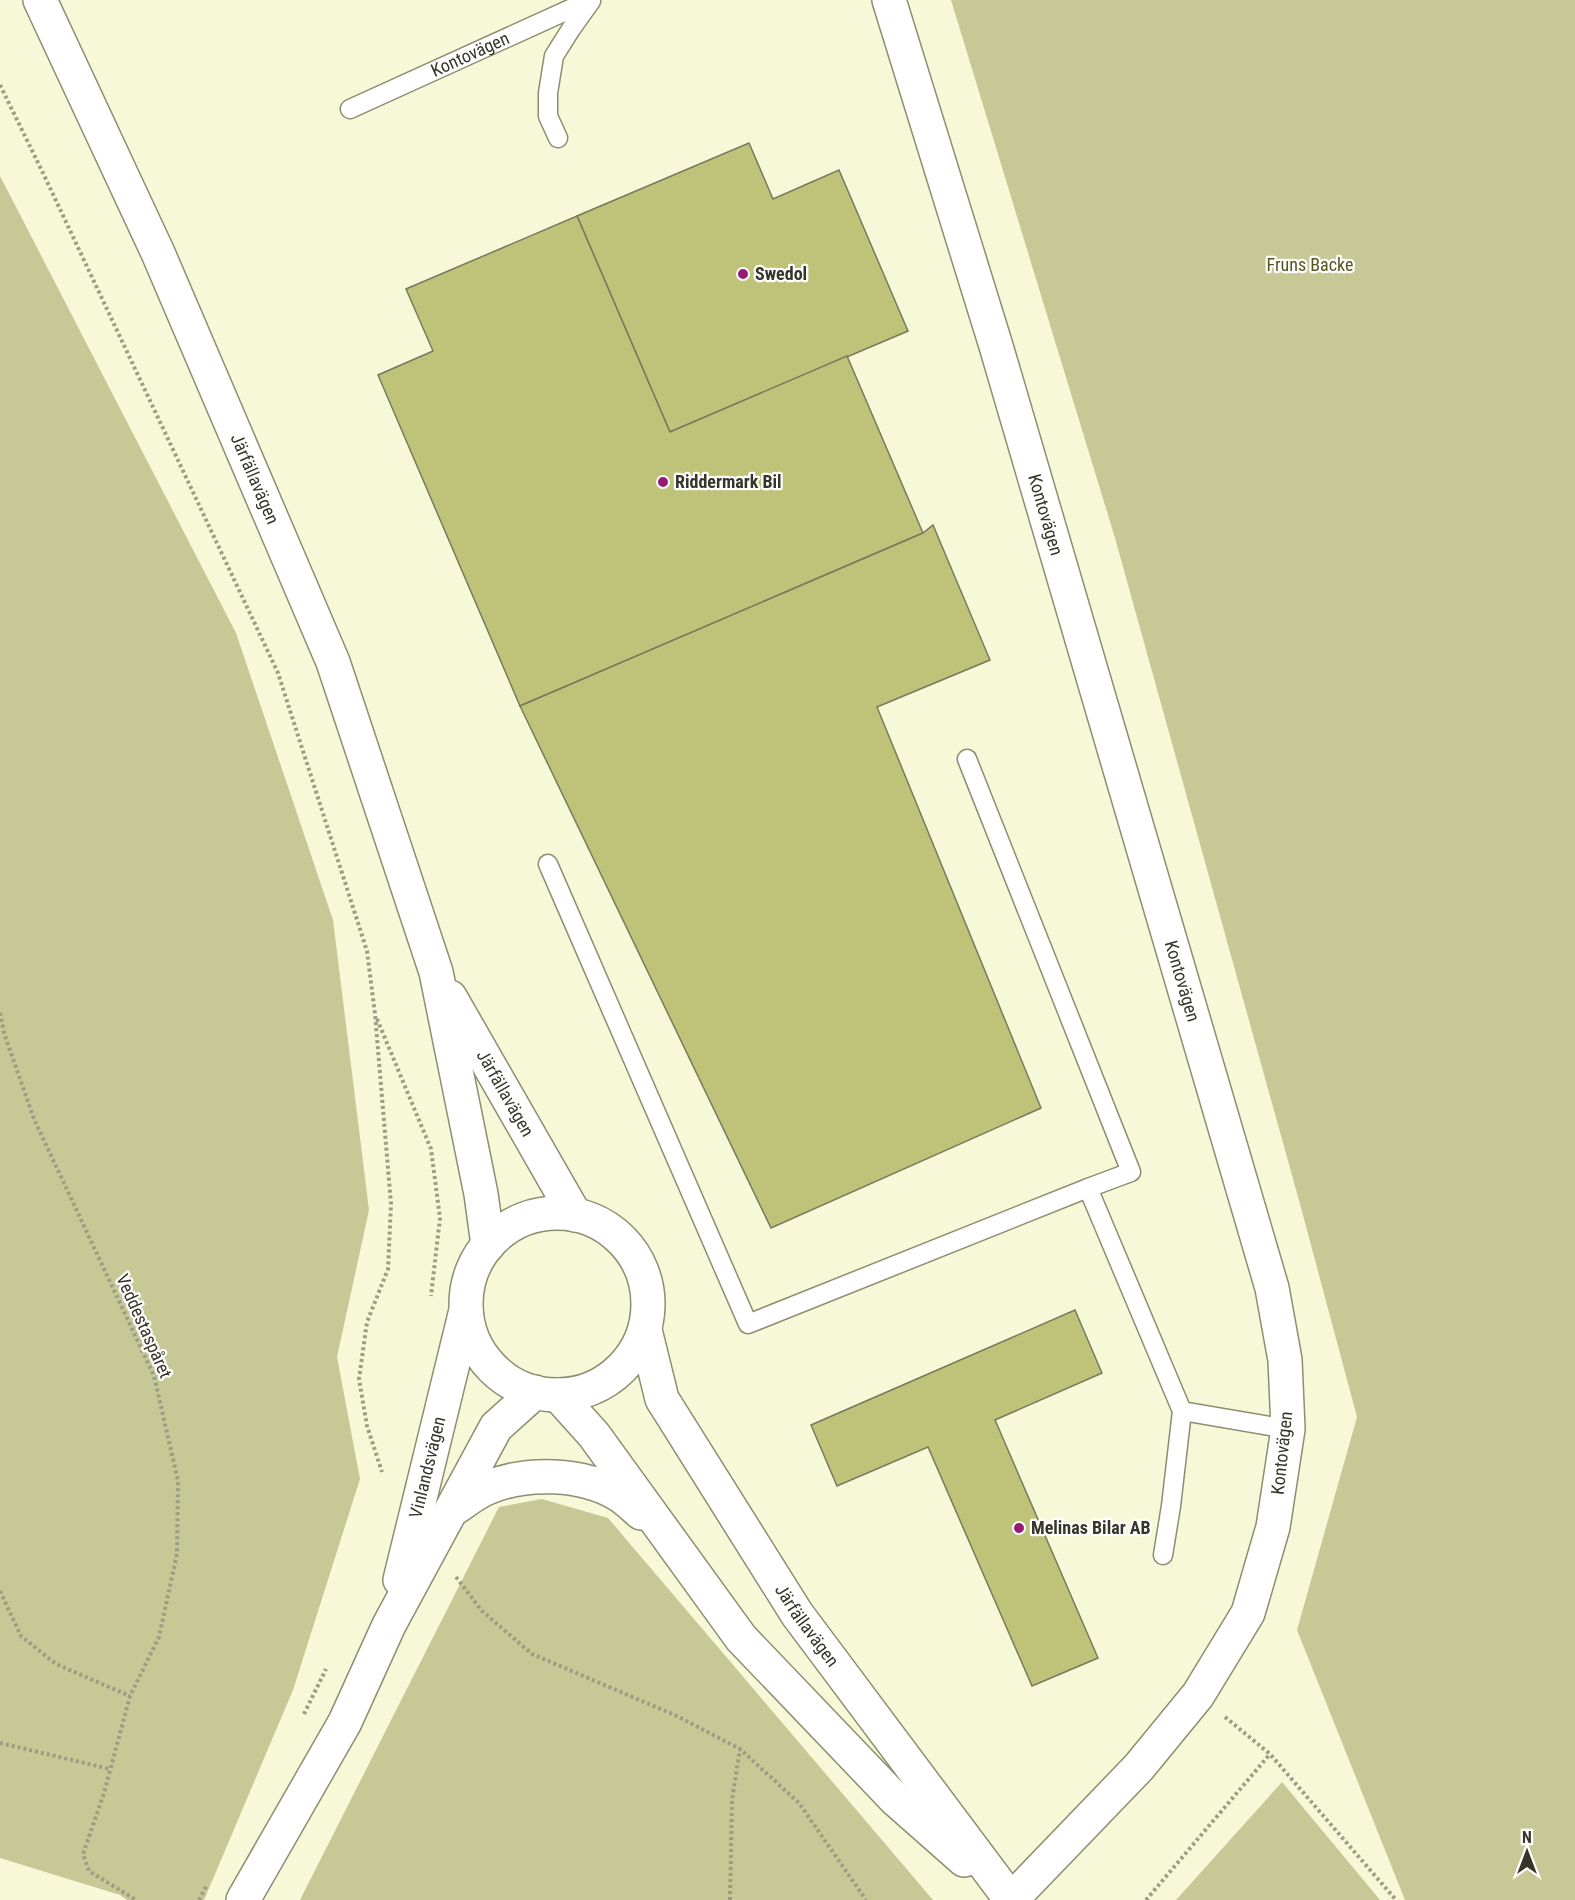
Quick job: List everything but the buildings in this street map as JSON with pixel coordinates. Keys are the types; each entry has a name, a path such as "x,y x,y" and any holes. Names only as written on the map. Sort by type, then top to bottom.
{"street":[{"name":"Järfällavägen","path":"40,0 158,253 333,662 436,972 481,1194 488,1245"},
{"name":"Kontovägen","path":"889,0 1000,357 1272,1288 1285,1360 1288,1429 1273,1527 1248,1613 1198,1695 1139,1767 1011,1900"},
{"name":"Järfällavägen","path":"436,972 575,1215"},
{"path":"549,1213 575,1215 599,1223 620,1238 635,1257 646,1280 648,1306 645,1330 635,1351 621,1370 602,1383 581,1392 546,1394 513,1384 495,1370 480,1353 470,1331 466,1309 468,1287 475,1265 488,1245 505,1230 525,1219 549,1213"},
{"name":"Vinlandsvägen","path":"389,1626 466,1309"},
{"name":"Järfällavägen","path":"645,1330 662,1399 797,1614 1011,1900"},
{"path":"546,1394 594,1435 741,1638 896,1800 1011,1900"},
{"name":"Vinlandsvägen","path":"243,1900 345,1722 389,1626 496,1427 546,1394"},
{"path":"450,1511 487,1488 518,1479 547,1478 584,1481 619,1495 664,1531"}],"lane":[{"name":"Kontovägen","path":"350,109 591,0"},
{"path":"558,138 548,116 548,93 554,56 591,0"},
{"path":"548,864 748,1324 1131,1172 967,759"},
{"path":"1088,1188 1182,1412 1163,1555"},
{"path":"1182,1412 1288,1429"}],"path":[{"path":"0,85 278,673 367,951 375,1014 391,1215 388,1269 367,1322 359,1379 367,1426 382,1472"},
{"name":"Veddestaspåret","path":"0,1013 4,1033 34,1119 154,1376 178,1481 177,1554 159,1637 130,1696 83,1854 89,1871 136,1900"},
{"path":"375,1014 431,1149 440,1218 431,1301"},
{"path":"455,1576 482,1611 532,1654 677,1716 740,1749 799,1803 866,1900"},
{"path":"0,1591 21,1636 56,1664 130,1696"},
{"path":"302,1718 327,1667"},
{"path":"1220,1712 1270,1754 1396,1900"},
{"path":"0,1743 110,1769"},
{"path":"730,1900 732,1800 740,1749"},
{"path":"1146,1900 1270,1754"},
{"path":"199,1900 210,1880"}],"green space":[{"name":"Fruns Backe","path":"951,0 1575,0 1575,1900 1405,1900 1297,1630 1357,1417 1115,538"},
{"path":"0,176 236,633 333,920 369,1210 337,1357 360,1479 293,1690 204,1900 127,1900 120,1895 0,1858"},
{"path":"542,1499 608,1518 933,1900 300,1900 499,1507"},
{"path":"1282,1782 1380,1900 1176,1900"}],"place":[{"name":"Swedol","path":"743,274"},
{"name":"Riddermark Bil","path":"663,482"},
{"name":"Melinas Bilar AB","path":"1019,1528"}]}
